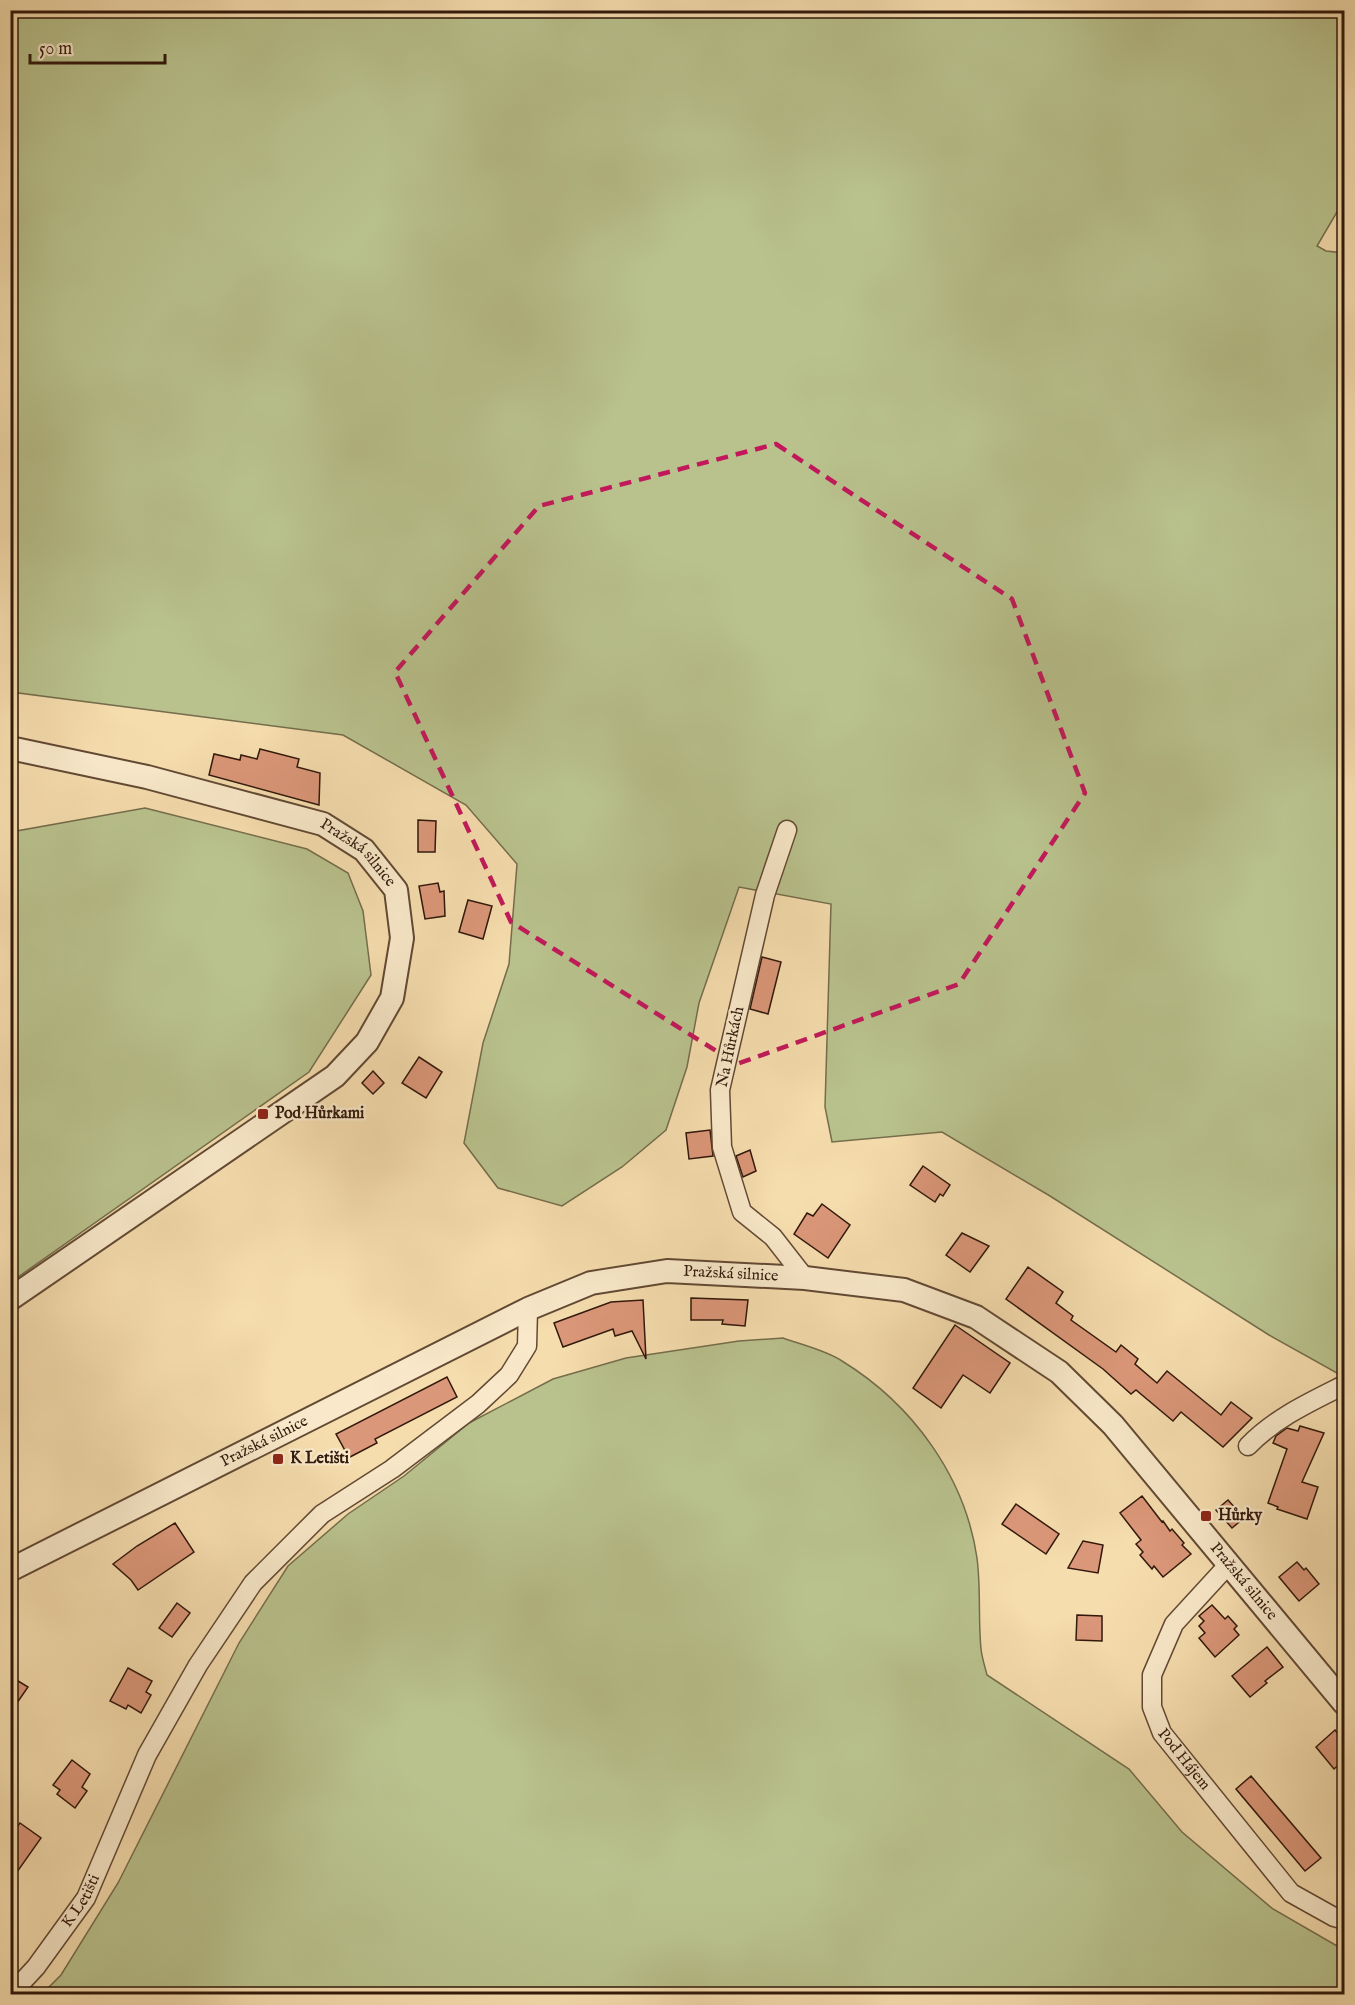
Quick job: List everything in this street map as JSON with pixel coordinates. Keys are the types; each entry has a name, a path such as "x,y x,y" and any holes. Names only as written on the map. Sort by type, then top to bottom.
{"street":[{"name":"Pražská silnice","path":"10,748 147,777 323,824 364,850 396,891 402,938 392,998 367,1042 335,1076 10,1299"},
{"name":"Na Hůrkách","path":"787,830 765,895 720,1090 722,1147 742,1212 773,1237 805,1278"},
{"name":"Pražská silnice","path":"10,1570 528,1309 591,1283 667,1271 805,1278 904,1290 976,1317 1059,1372 1113,1425 1344,1703"},
{"name":"K Letišti","path":"11,1995 36,1967 86,1898 147,1755 198,1665 253,1583 322,1514 401,1463 478,1404 508,1375 527,1346 528,1309"},
{"path":"1248,1446 1261,1433 1297,1409 1344,1385"},
{"name":"Pod Hájem","path":"1229,1564 1174,1624 1152,1675 1152,1707 1162,1732 1291,1893 1334,1917 1344,1920"}],"highlighted area":[{"path":"776,444 1012,599 1085,793 959,984 737,1064 511,922 395,672 539,506"}],"green space":[{"path":"11,11 1344,11 1344,200 1317,246 1326,251 1344,253 1344,1377 1269,1335 1050,1196 942,1132 832,1142 825,1107 831,904 739,887 699,1003 687,1067 666,1130 622,1167 562,1206 498,1188 464,1143 483,1043 509,964 517,864 466,805 343,735 11,692"},
{"path":"145,808 307,849 348,873 363,911 371,975 309,1072 11,1282 11,832"},
{"path":"783,1338 835,1357 867,1378 891,1398 912,1421 931,1445 947,1471 961,1499 971,1528 977,1558 981,1649 987,1675 1129,1769 1182,1832 1273,1909 1344,1950 1344,1994 42,1994 61,1975 118,1883 239,1643 288,1566 348,1514 404,1476 469,1423 553,1379 626,1358 739,1341"}],"building":[{"path":"260,749 299,759 297,767 320,773 319,805 209,775 214,754 240,760 241,755 257,759"},
{"path":"418,820 436,821 435,852 418,852"},
{"path":"438,883 440,892 444,891 445,916 425,919 419,886"},
{"path":"468,900 492,906 483,939 459,932"},
{"path":"762,957 781,962 768,1014 750,1009"},
{"path":"419,1057 442,1072 426,1098 402,1083"},
{"path":"373,1071 384,1083 373,1094 362,1083"},
{"path":"710,1130 713,1156 689,1159 686,1133"},
{"path":"750,1150 756,1171 743,1177 736,1156"},
{"path":"923,1166 950,1185 943,1196 940,1194 935,1202 910,1185"},
{"path":"822,1204 850,1225 828,1258 794,1234 807,1213 813,1216"},
{"path":"962,1233 989,1246 970,1272 946,1255"},
{"path":"1028,1267 1063,1292 1056,1303 1073,1316 1071,1320 1116,1352 1121,1345 1138,1359 1135,1364 1157,1383 1167,1371 1221,1415 1231,1402 1252,1418 1223,1447 1181,1412 1173,1421 1136,1390 1131,1394 1103,1369 1006,1299"},
{"path":"691,1298 748,1300 745,1326 722,1324 723,1320 691,1320"},
{"path":"643,1300 646,1359 632,1331 615,1336 613,1329 563,1347 554,1323 611,1302"},
{"path":"955,1325 1010,1363 990,1393 963,1375 941,1408 913,1388"},
{"path":"447,1377 457,1397 375,1439 377,1443 350,1457 347,1454 336,1434"},
{"path":"1300,1426 1324,1433 1302,1482 1318,1487 1307,1519 1277,1509 1278,1507 1268,1503 1287,1449 1273,1443 1276,1436 1287,1428 1298,1431"},
{"path":"1142,1496 1191,1554 1163,1577 1154,1566 1152,1569 1140,1555 1143,1552 1136,1544 1141,1540 1120,1513"},
{"path":"1228,1500 1244,1518 1232,1528 1216,1510"},
{"path":"1016,1504 1059,1534 1046,1554 1002,1524"},
{"path":"175,1523 194,1552 138,1590 131,1580 113,1564"},
{"path":"1083,1541 1103,1545 1098,1573 1068,1568"},
{"path":"1297,1562 1304,1570 1306,1568 1319,1584 1299,1601 1279,1577"},
{"path":"177,1603 190,1613 172,1637 159,1628"},
{"path":"1212,1605 1225,1619 1228,1616 1237,1626 1234,1629 1239,1635 1215,1657 1199,1638 1205,1633 1199,1626 1204,1621 1199,1616"},
{"path":"1077,1615 1102,1616 1102,1641 1076,1640"},
{"path":"1267,1647 1283,1667 1250,1697 1232,1676"},
{"path":"128,1668 152,1681 146,1692 151,1695 141,1713 128,1705 126,1709 110,1701"},
{"path":"10,1676 28,1687 10,1713"},
{"path":"1335,1730 1344,1741 1344,1760 1334,1769 1316,1747"},
{"path":"72,1760 90,1774 82,1787 87,1791 75,1808 57,1794 60,1790 53,1785"},
{"path":"1251,1776 1321,1858 1305,1871 1236,1789"},
{"path":"20,1823 41,1838 10,1882 10,1836"}],"place":[{"name":"Pod Hůrkami","path":"263,1114"},
{"name":"K Letišti","path":"278,1459"},
{"name":"Hůrky","path":"1206,1516"}]}
